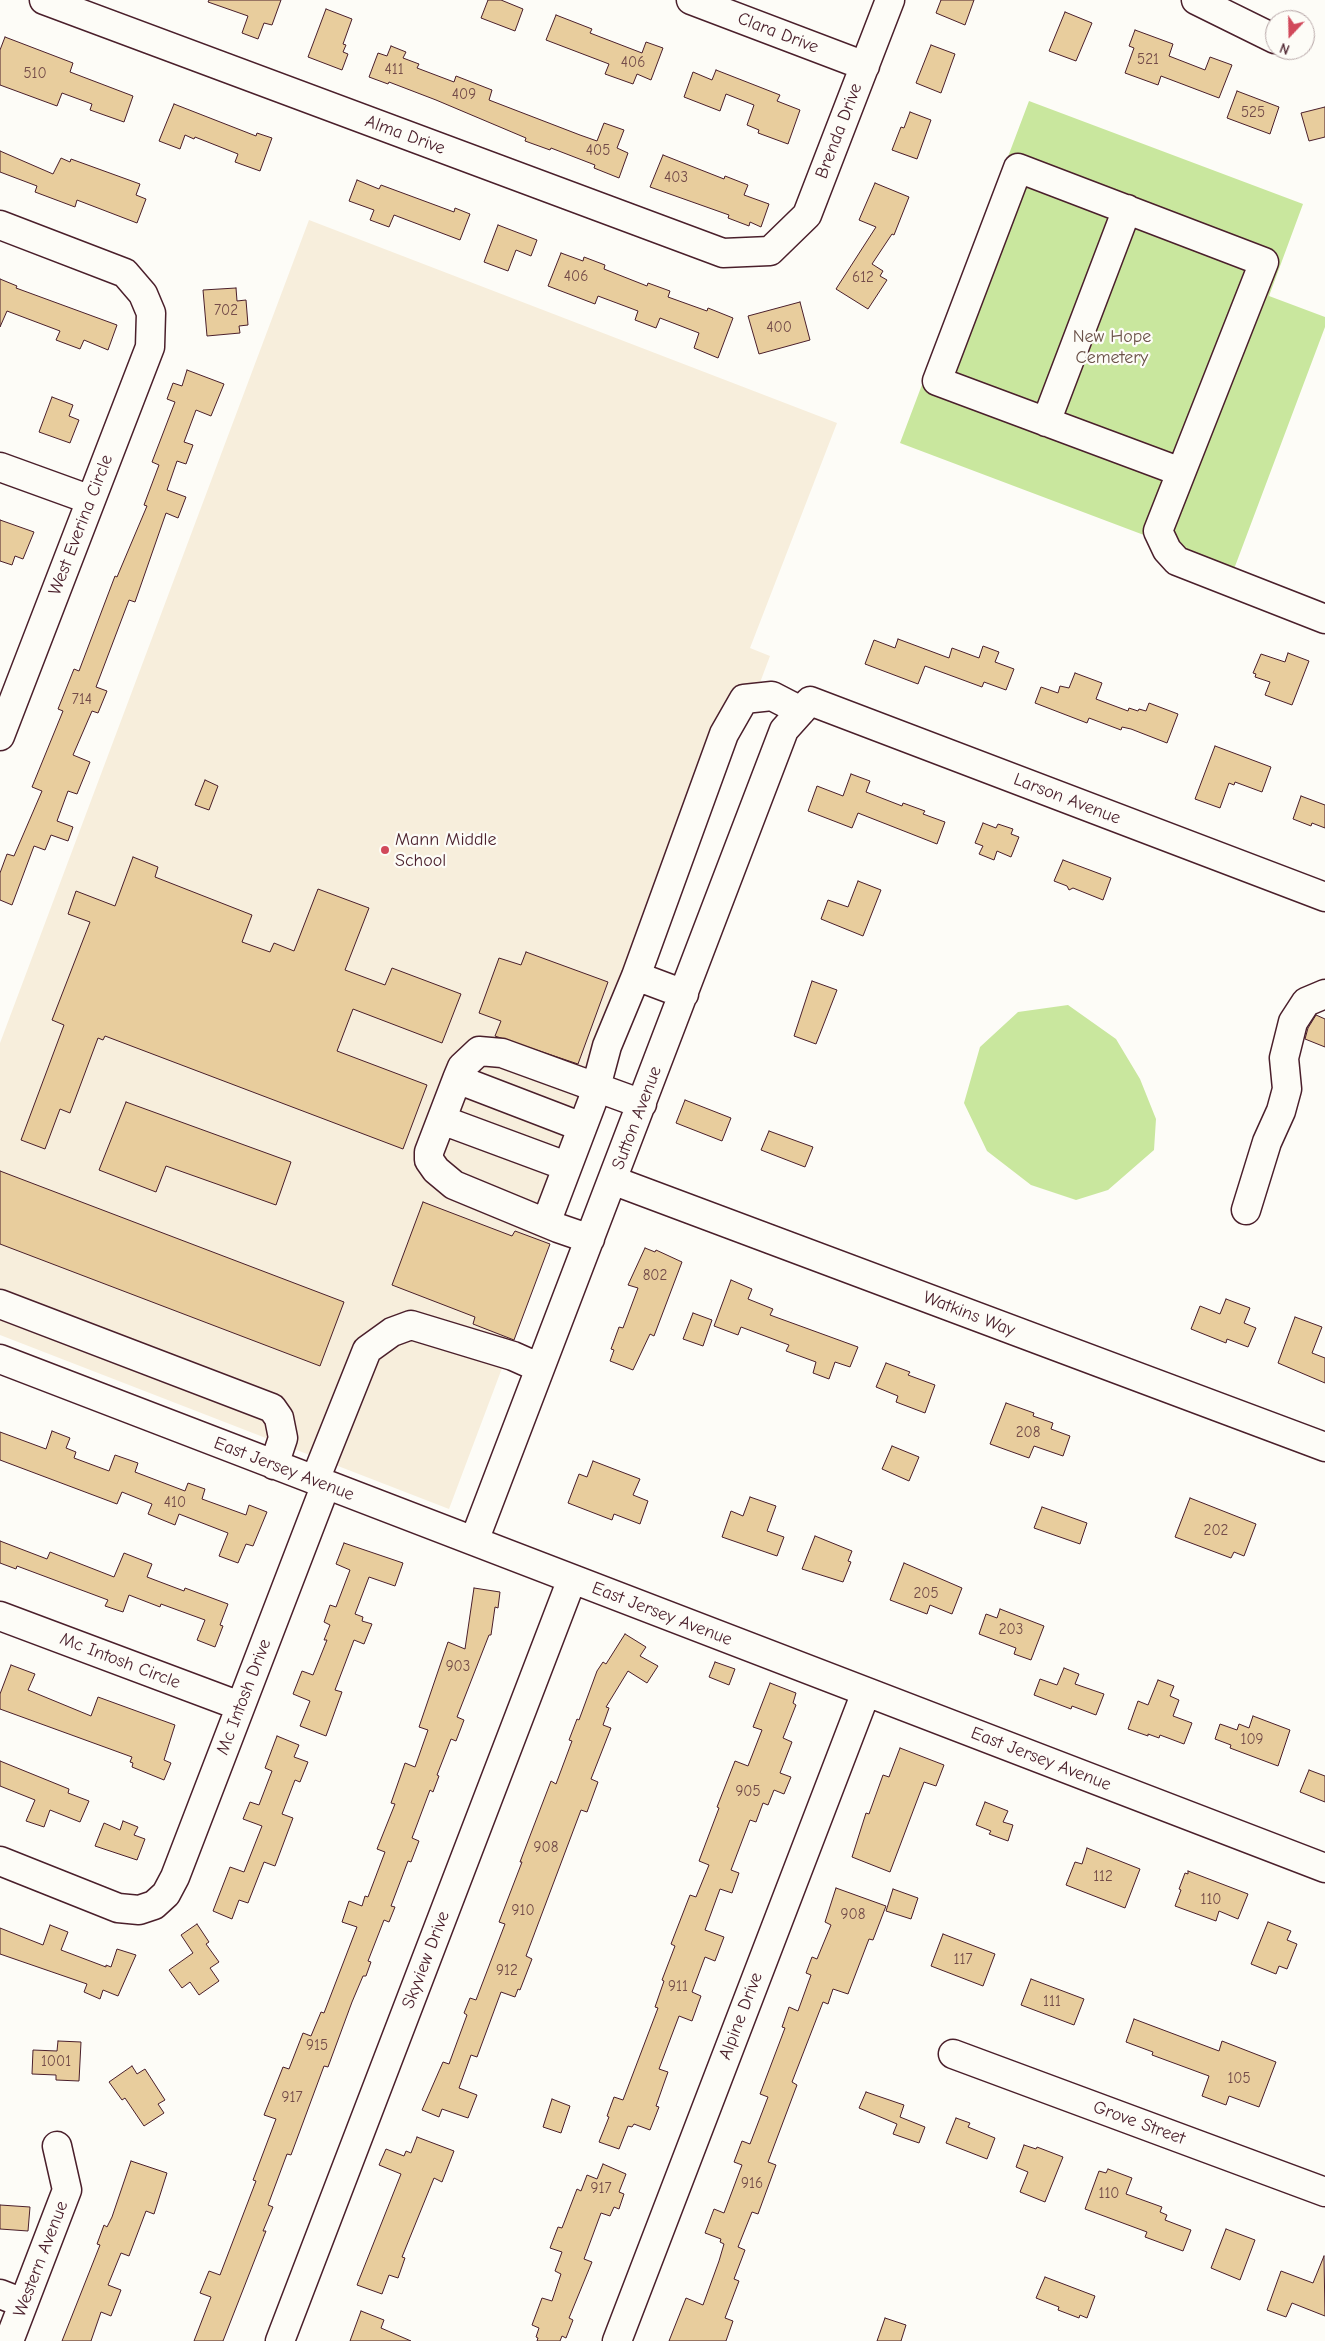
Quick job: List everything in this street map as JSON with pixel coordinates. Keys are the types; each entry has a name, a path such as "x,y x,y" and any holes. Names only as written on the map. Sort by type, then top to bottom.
{"street":[{"name":"Alma Drive","path":"44,0 723,253 770,250"},
{"name":"Clara Drive","path":"692,0 865,66"},
{"name":"Brenda Drive","path":"770,250 807,215 890,0"},
{"path":"1196,0 1265,34"},
{"path":"1181,472 937,381 1018,168 1264,262 1158,531 1167,550 1178,561 1191,568 1325,619"},
{"path":"1046,422 1127,210"},
{"name":"West Everina Circle","path":"0,225 125,273 143,294 151,313 150,347 91,500 6,705 0,736"},
{"path":"0,467 91,500"},
{"name":"Larson Avenue","path":"636,976 724,734 744,699 772,696 806,706 1325,896"},
{"name":"Sutton Avenue","path":"474,1541 784,730 806,706"},
{"path":"546,1223 566,1166 592,1102 607,1046 636,976 684,994"},
{"path":"1246,1210 1267,1142 1283,1104 1287,1089 1284,1058 1293,1022 1306,1002 1325,994"},
{"path":"590,1239 546,1223 454,1184 436,1170 429,1160 429,1152 457,1079 462,1067 479,1051 502,1053 642,1104"},
{"path":"457,1079 582,1127"},
{"path":"442,1120 566,1166"},
{"name":"Watkins Way","path":"612,1180 1325,1448"},
{"path":"0,1304 272,1408 279,1418 283,1438 274,1464"},
{"name":"Mc Intosh Drive","path":"0,1861 118,1908 139,1910 154,1905 166,1894 175,1877 240,1706 367,1350 392,1332 411,1325 513,1356 540,1368"},
{"name":"East Jersey Avenue","path":"0,1359 1325,1868"},
{"name":"Skyview Drive","path":"280,2341 572,1579"},
{"name":"Mc Intosh Circle","path":"0,1616 240,1706"},
{"name":"Alpine Drive","path":"617,2341 866,1692"},
{"name":"Grove Street","path":"954,2054 1325,2192"},
{"name":"Western Avenue","path":"9,2341 12,2299 67,2190 57,2146"}],"shaded area":[{"name":"Mann Middle School","path":"309,220 837,423 750,648 770,656 449,1509 0,1335 0,1043"}],"green space":[{"name":"New Hope Cemetery","path":"1029,101 1303,204 1269,296 1325,317 1325,327 1234,569 900,443"},
{"path":"1068,1005 1116,1039 1140,1079 1156,1119 1154,1150 1108,1190 1076,1200 1031,1185 987,1151 964,1103 980,1047 1018,1012"}],"building":[{"path":"209,0 281,0 272,25 264,23 258,39 242,33 248,16 208,2"},
{"path":"488,0 501,0 523,9 515,31 481,18"},
{"path":"941,0 974,0 965,25 936,13"},
{"path":"326,9 352,19 343,44 346,45 343,52 348,54 342,70 308,57"},
{"path":"1065,12 1092,23 1076,61 1049,51"},
{"path":"556,15 592,29 590,33 642,53 646,42 663,48 651,80 637,74 633,84 605,74 609,64 546,40"},
{"path":"1135,30 1173,44 1169,56 1205,70 1210,57 1232,65 1219,98 1161,76 1158,85 1125,73 1134,48 1129,46"},
{"path":"5,37 73,63 70,72 133,96 124,122 90,110 92,104 62,93 57,106 0,85 0,50"},
{"path":"931,45 955,54 941,93 916,83"},
{"path":"391,46 406,52 403,58 419,64 417,68 454,82 456,76 492,90 489,100 580,135 597,141 604,123 624,130 617,148 628,153 619,178 594,168 595,165 551,148 550,150 525,141 526,138 436,100 389,82 388,84 369,77 378,53 387,56"},
{"path":"716,70 780,95 777,101 800,110 788,144 758,133 759,130 747,125 754,105 726,94 720,111 684,97 693,72 712,80"},
{"path":"1237,91 1279,107 1270,134 1227,118"},
{"path":"174,104 256,136 257,133 272,138 260,171 235,162 238,154 195,137 194,139 185,135 180,149 159,141"},
{"path":"1325,107 1325,137 1309,141 1301,113"},
{"path":"910,112 931,120 917,159 892,150 901,127 904,128"},
{"path":"0,151 53,174 61,158 70,162 71,159 140,184 136,195 146,199 137,223 77,200 75,207 35,192 37,186 0,172"},
{"path":"663,155 724,179 725,176 748,185 744,195 769,204 761,227 750,222 749,226 728,218 729,215 650,187"},
{"path":"357,180 379,189 381,185 454,212 455,208 470,214 460,240 394,215 389,227 370,220 374,210 349,201"},
{"path":"875,183 909,197 894,235 892,234 872,264 883,271 880,276 887,280 868,309 836,289 876,227 859,220"},
{"path":"498,225 537,240 531,256 516,250 508,271 484,262"},
{"path":"561,253 583,261 584,257 605,265 604,269 647,286 648,283 670,291 668,297 707,311 708,308 733,318 718,358 694,348 699,333 660,318 656,328 635,320 638,311 598,296 595,304 548,286"},
{"path":"0,279 17,286 16,288 117,325 108,350 84,340 80,349 56,340 60,331 7,311 0,327"},
{"path":"236,288 237,301 246,300 248,325 239,326 240,333 207,336 203,290"},
{"path":"800,302 810,340 759,354 748,316"},
{"path":"187,370 224,384 211,416 196,410 184,442 193,445 186,464 177,461 167,490 186,497 178,518 166,513 135,602 129,600 96,687 107,691 98,713 92,711 73,755 90,762 77,794 68,791 57,821 73,827 68,841 51,835 45,850 34,846 12,905 0,900 0,873 7,854 14,856 42,791 32,787 63,711 58,709 74,669 79,671 115,576 117,577 147,506 144,505 159,465 152,462 175,402 167,399 173,383 182,386"},
{"path":"52,397 73,405 69,416 79,420 70,443 39,432"},
{"path":"0,520 34,532 23,559 15,556 12,565 0,561"},
{"path":"898,639 949,658 952,648 979,658 983,646 999,652 995,662 1014,669 1006,690 984,682 982,687 925,666 918,684 865,664 874,640 895,648"},
{"path":"1288,653 1309,661 1292,705 1265,695 1270,682 1255,677 1256,674 1253,673 1261,654 1285,662"},
{"path":"1075,673 1102,683 1096,699 1128,711 1129,708 1146,711 1149,703 1178,714 1167,743 1131,729 1122,727 1121,730 1089,718 1087,723 1035,703 1041,687 1058,693 1060,686 1069,688"},
{"path":"1215,746 1271,767 1262,792 1235,782 1234,785 1229,783 1220,808 1195,799"},
{"path":"851,774 870,781 866,792 902,806 903,803 925,811 923,814 945,822 937,844 858,813 852,828 808,811 817,786 843,796"},
{"path":"205,780 218,786 209,810 195,805"},
{"path":"1301,796 1325,805 1325,828 1312,823 1311,826 1293,819"},
{"path":"983,823 996,828 998,824 1013,829 1011,834 1019,837 1011,857 997,851 994,860 979,854 983,846 975,843"},
{"path":"133,857 158,867 155,877 252,915 242,942 270,952 274,943 294,951 318,889 369,908 345,970 385,985 392,968 461,994 442,1043 353,1009 337,1051 427,1085 403,1149 105,1036 103,1040 98,1038 70,1113 60,1109 45,1149 21,1140 64,1025 52,1020 90,922 68,914 76,891 115,906"},
{"path":"1063,860 1111,878 1103,900 1073,888 1069,890 1067,886 1054,881"},
{"path":"858,881 881,890 863,936 821,919 828,900 848,907"},
{"path":"526,952 608,982 578,1064 495,1036 501,1021 479,1013 499,958 521,965"},
{"path":"812,981 837,990 816,1044 794,1036"},
{"path":"1316,1015 1325,1019 1325,1047 1305,1039 1308,1028"},
{"path":"685,1100 731,1118 722,1141 676,1123"},
{"path":"126,1102 291,1162 276,1205 166,1166 156,1192 99,1170"},
{"path":"769,1131 813,1147 805,1167 761,1150"},
{"path":"0,1171 344,1302 320,1366 0,1244"},
{"path":"423,1202 512,1236 515,1231 550,1244 514,1340 473,1324 475,1317 392,1285"},
{"path":"645,1248 655,1252 656,1250 682,1262 654,1336 650,1334 633,1370 610,1361 614,1350 611,1349 619,1327 623,1328 638,1288 628,1285"},
{"path":"731,1280 752,1289 748,1299 773,1309 770,1315 858,1347 850,1367 835,1362 829,1379 813,1373 816,1362 786,1351 789,1345 741,1327 738,1335 714,1326"},
{"path":"1226,1299 1250,1308 1244,1323 1256,1328 1248,1347 1227,1339 1226,1343 1191,1329 1200,1306 1220,1314"},
{"path":"693,1313 712,1320 703,1346 683,1339"},
{"path":"1295,1317 1322,1327 1312,1353 1325,1358 1325,1383 1278,1363"},
{"path":"886,1363 910,1372 908,1375 935,1385 925,1413 896,1402 898,1396 876,1387"},
{"path":"1006,1403 1034,1413 1033,1416 1053,1423 1051,1429 1070,1436 1063,1456 1034,1446 1029,1458 990,1444"},
{"path":"52,1431 70,1438 66,1448 76,1452 74,1458 109,1471 115,1455 138,1463 135,1472 185,1491 188,1483 205,1489 202,1499 246,1515 249,1505 267,1512 253,1546 246,1544 238,1563 219,1556 228,1533 179,1514 175,1525 148,1514 152,1504 122,1492 117,1504 0,1460 0,1432 46,1449"},
{"path":"892,1446 919,1457 909,1481 882,1469"},
{"path":"593,1461 640,1479 633,1495 648,1501 640,1524 614,1514 612,1520 568,1503 579,1474 587,1477"},
{"path":"750,1497 776,1506 767,1531 784,1537 777,1556 722,1537 731,1511 743,1516"},
{"path":"1190,1498 1256,1524 1244,1556 1234,1552 1231,1558 1175,1537"},
{"path":"1042,1507 1087,1523 1080,1544 1034,1528"},
{"path":"815,1536 852,1551 848,1561 851,1562 843,1582 802,1569"},
{"path":"0,1541 47,1559 50,1552 114,1577 124,1553 152,1564 147,1577 184,1591 185,1588 228,1604 220,1625 223,1626 215,1647 197,1640 205,1620 161,1604 160,1607 129,1595 123,1612 105,1606 108,1600 17,1566 16,1569 0,1563"},
{"path":"344,1543 403,1563 395,1586 369,1577 355,1614 363,1617 362,1621 372,1624 364,1644 354,1640 335,1690 342,1692 326,1736 300,1726 310,1701 293,1694 302,1671 313,1675 327,1640 324,1640 330,1625 324,1622 330,1605 336,1607 350,1570 336,1564"},
{"path":"904,1563 962,1588 952,1614 930,1605 927,1614 890,1600"},
{"path":"474,1588 500,1592 498,1608 495,1607 491,1635 489,1635 457,1717 464,1720 456,1741 451,1739 437,1775 439,1776 433,1792 430,1790 412,1838 419,1841 411,1862 408,1861 391,1906 395,1907 389,1922 384,1920 368,1961 371,1962 366,1976 363,1976 352,2002 328,2067 324,2066 291,2155 287,2154 268,2205 273,2207 263,2231 266,2231 223,2341 194,2341 211,2297 200,2293 209,2271 220,2275 256,2181 253,2180 276,2119 264,2115 283,2067 289,2069 303,2033 311,2036 321,2012 324,2013 357,1927 342,1922 349,1901 362,1906 365,1896 368,1897 385,1852 377,1849 395,1804 391,1803 405,1763 415,1767 428,1730 419,1727 448,1642 465,1649"},
{"path":"1000,1609 1044,1626 1031,1660 1014,1654 1016,1648 979,1634 986,1614 997,1618"},
{"path":"625,1634 646,1647 640,1656 658,1666 647,1683 628,1671 606,1707 609,1708 603,1725 611,1728 591,1779 598,1782 587,1812 581,1810 526,1956 532,1959 520,1990 518,1989 515,1997 501,1992 477,2057 471,2055 459,2088 477,2095 468,2118 442,2109 439,2117 422,2110 443,2062 449,2064 467,2015 464,2013 470,1998 476,2000 505,1924 499,1922 522,1862 520,1862 551,1781 556,1784 572,1741 569,1740 577,1719 579,1720 597,1671 603,1662 606,1664"},
{"path":"715,1662 735,1669 729,1685 709,1677"},
{"path":"11,1665 35,1674 28,1690 91,1716 98,1697 175,1725 164,1760 171,1763 164,1780 132,1767 133,1763 130,1762 132,1757 0,1709 0,1694"},
{"path":"1064,1668 1079,1674 1075,1684 1104,1694 1096,1715 1072,1706 1071,1709 1034,1695 1040,1679 1057,1685"},
{"path":"1158,1680 1174,1686 1170,1696 1179,1700 1173,1716 1192,1723 1184,1744 1160,1735 1159,1738 1148,1734 1148,1736 1128,1729 1138,1701 1148,1705"},
{"path":"770,1683 796,1693 793,1703 796,1705 783,1738 792,1742 780,1773 791,1777 784,1794 774,1790 768,1805 763,1803 756,1822 750,1820 731,1870 739,1873 732,1893 720,1889 705,1930 724,1937 715,1961 705,1957 692,1992 701,1996 692,2021 679,2016 659,2069 668,2072 656,2106 659,2107 650,2130 634,2124 632,2127 628,2126 619,2149 599,2142 609,2117 607,2116 614,2097 623,2100 658,2008 655,2007 664,1981 662,1980 675,1946 671,1944 690,1895 696,1897 709,1865 699,1861 719,1808 717,1807 735,1761 748,1766 762,1730 753,1727"},
{"path":"1253,1716 1290,1730 1278,1766 1230,1748 1231,1745 1215,1739 1220,1724 1237,1730 1239,1724 1249,1728"},
{"path":"277,1736 299,1745 294,1757 308,1762 300,1782 295,1780 282,1814 293,1818 275,1866 264,1862 248,1903 239,1900 232,1919 213,1911 230,1867 244,1872 262,1826 243,1819 250,1802 259,1805 272,1771 265,1768"},
{"path":"900,1748 944,1765 936,1786 924,1782 890,1872 852,1857 866,1813 869,1814 883,1775 889,1777"},
{"path":"0,1761 69,1789 68,1793 89,1801 80,1822 50,1810 44,1827 26,1821 35,1800 0,1786"},
{"path":"1309,1770 1325,1776 1325,1802 1300,1792"},
{"path":"985,1802 1008,1811 1003,1822 1013,1825 1008,1841 989,1834 991,1831 976,1825"},
{"path":"123,1821 138,1827 134,1835 145,1839 137,1860 95,1846 104,1823 120,1830"},
{"path":"1087,1848 1140,1869 1125,1908 1066,1885 1075,1862 1082,1864"},
{"path":"1188,1871 1248,1894 1238,1919 1219,1911 1216,1921 1175,1906 1181,1890 1179,1889 1185,1873 1188,1874"},
{"path":"836,1888 886,1906 873,1940 869,1939 848,1994 833,1989 828,2004 823,2002 792,2082 797,2085 768,2162 776,2165 758,2214 752,2212 738,2247 745,2250 734,2279 739,2281 725,2318 733,2321 726,2341 669,2341 686,2298 703,2305 724,2244 720,2242 721,2239 705,2233 714,2209 724,2213 742,2165 734,2162 742,2141 750,2144 768,2097 760,2094 785,2028 782,2027 789,2007 798,2011 811,1975 806,1973 812,1957 817,1959 831,1925 825,1922"},
{"path":"893,1889 918,1898 911,1919 886,1911"},
{"path":"1268,1922 1291,1931 1287,1940 1297,1944 1287,1969 1279,1966 1276,1974 1251,1964"},
{"path":"197,1924 209,1942 206,1944 219,1962 210,1968 219,1981 199,1995 190,1982 182,1988 169,1970 193,1953 181,1935"},
{"path":"50,1925 68,1932 61,1950 106,1967 106,1965 111,1967 117,1949 136,1955 118,1996 103,1990 100,1999 84,1992 87,1984 0,1954 0,1928 43,1945"},
{"path":"943,1934 995,1954 983,1986 931,1966"},
{"path":"1031,1979 1084,1999 1074,2025 1021,2005"},
{"path":"1134,2019 1219,2051 1222,2041 1276,2062 1259,2107 1229,2096 1226,2105 1202,2096 1209,2076 1152,2055 1153,2052 1126,2042"},
{"path":"58,2041 81,2042 79,2081 56,2080 56,2075 32,2074 33,2050 57,2051"},
{"path":"132,2066 137,2074 145,2069 165,2100 158,2104 164,2113 144,2126 125,2098 122,2100 109,2082"},
{"path":"866,2092 904,2105 900,2117 925,2127 919,2143 893,2134 897,2124 859,2108"},
{"path":"552,2099 570,2106 561,2133 543,2127"},
{"path":"956,2118 970,2123 968,2127 995,2138 987,2159 946,2143"},
{"path":"417,2137 454,2151 442,2182 434,2178 402,2257 405,2258 398,2278 389,2275 382,2294 357,2285 401,2174 379,2165 386,2149 404,2156 406,2151 411,2153"},
{"path":"1024,2145 1036,2149 1037,2147 1063,2157 1045,2202 1020,2192 1028,2172 1016,2167"},
{"path":"131,2161 167,2173 154,2214 146,2211 129,2256 121,2253 108,2285 121,2290 111,2316 101,2312 91,2341 62,2341 100,2245 97,2244 104,2225 107,2227 112,2217"},
{"path":"603,2164 626,2174 619,2192 624,2194 619,2209 614,2207 610,2216 601,2213 584,2259 592,2262 569,2318 573,2320 566,2338 562,2336 560,2341 537,2341 538,2338 536,2337 539,2328 532,2325 542,2298 552,2301 561,2274 555,2271 562,2252 550,2248 558,2227 562,2228 577,2189 581,2191 587,2175 597,2179"},
{"path":"1108,2169 1132,2178 1126,2194 1162,2207 1160,2212 1167,2215 1165,2220 1191,2230 1183,2251 1145,2237 1147,2232 1085,2209 1099,2171 1106,2173"},
{"path":"0,2205 30,2207 28,2231 0,2229"},
{"path":"1226,2229 1255,2240 1240,2280 1211,2268"},
{"path":"1324,2256 1325,2316 1292,2303 1286,2317 1267,2310 1281,2271 1313,2283"},
{"path":"1045,2277 1095,2296 1087,2318 1080,2315 1079,2318 1058,2310 1059,2307 1036,2298"},
{"path":"361,2311 384,2320 381,2328 411,2341 350,2341"},
{"path":"885,2318 906,2325 901,2341 877,2341"}],"place":[{"name":"Mann Middle School","path":"385,850"}]}
